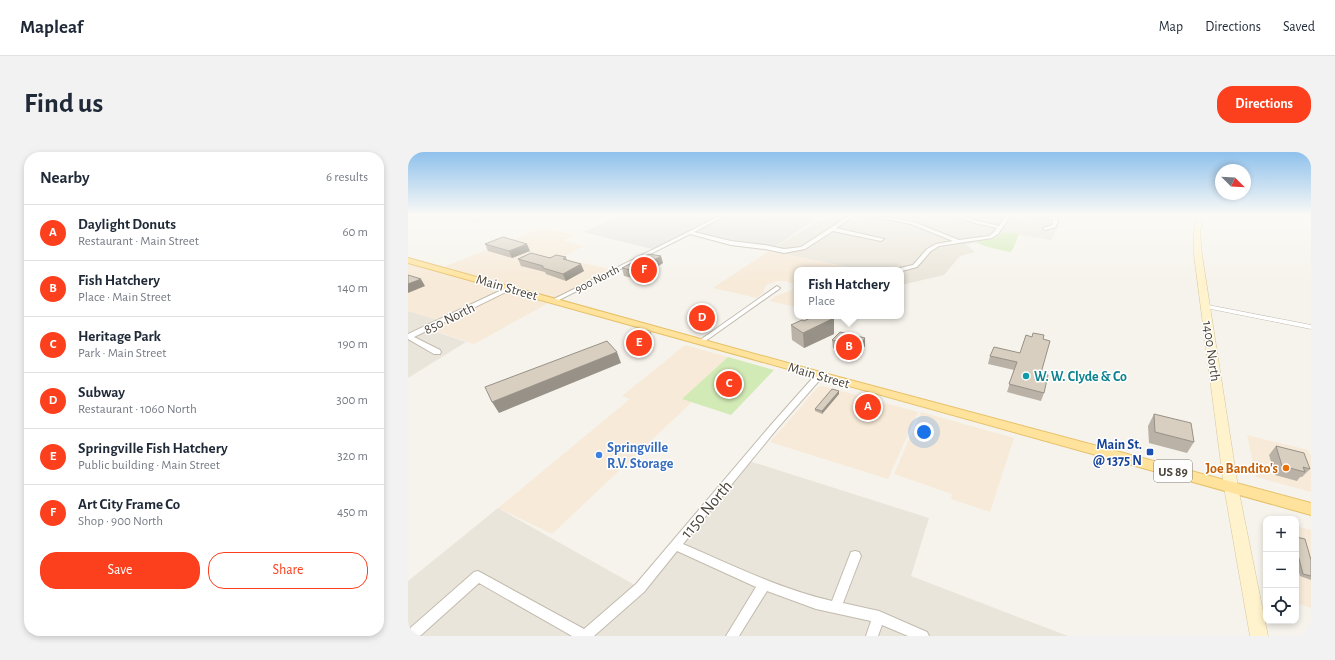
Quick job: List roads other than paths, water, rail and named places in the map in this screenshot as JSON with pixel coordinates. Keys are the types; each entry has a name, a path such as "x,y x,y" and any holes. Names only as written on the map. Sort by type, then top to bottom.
{"main road":[{"name":"1400 North","path":"1197,238 1198,255 1231,487 1259,636"},
{"name":"Main Street","path":"408,260 820,375 1231,487"},
{"name":"US 89","path":"1231,487 1311,509"}],"street":[{"name":"900 North","path":"555,300 681,238"},
{"path":"709,238 735,244 765,247 784,251 802,248 818,238"},
{"path":"947,238 958,242"},
{"path":"904,269 915,266 929,250 938,245 988,238"},
{"name":"850 North","path":"409,337 510,288"},
{"path":"702,341 776,288"},
{"path":"1206,306 1311,327"},
{"path":"409,337 438,352"},
{"name":"1150 North","path":"584,636 640,588 773,428 820,375"},
{"path":"676,546 764,585 835,608 879,617 923,636"},
{"path":"835,608 855,556"},
{"path":"411,636 478,576 584,636"},
{"path":"732,636 764,585"},
{"path":"872,636 879,617"}],"place":[{"name":"Art City Frame Co","path":"644,270"},
{"name":"Subway","path":"702,318"},
{"name":"Springville Fish Hatchery","path":"639,343"},
{"name":"Fish Hatchery","path":"849,347"},
{"name":"W. W. Clyde & Co","path":"1026,376"},
{"name":"Heritage Park","path":"729,384"},
{"name":"Daylight Donuts","path":"868,407"},
{"name":"Main St. @ 1375 N","path":"1150,452"},
{"name":"Springville R.V. Storage","path":"599,455"},
{"name":"Joe Bandito's","path":"1286,468"}]}
